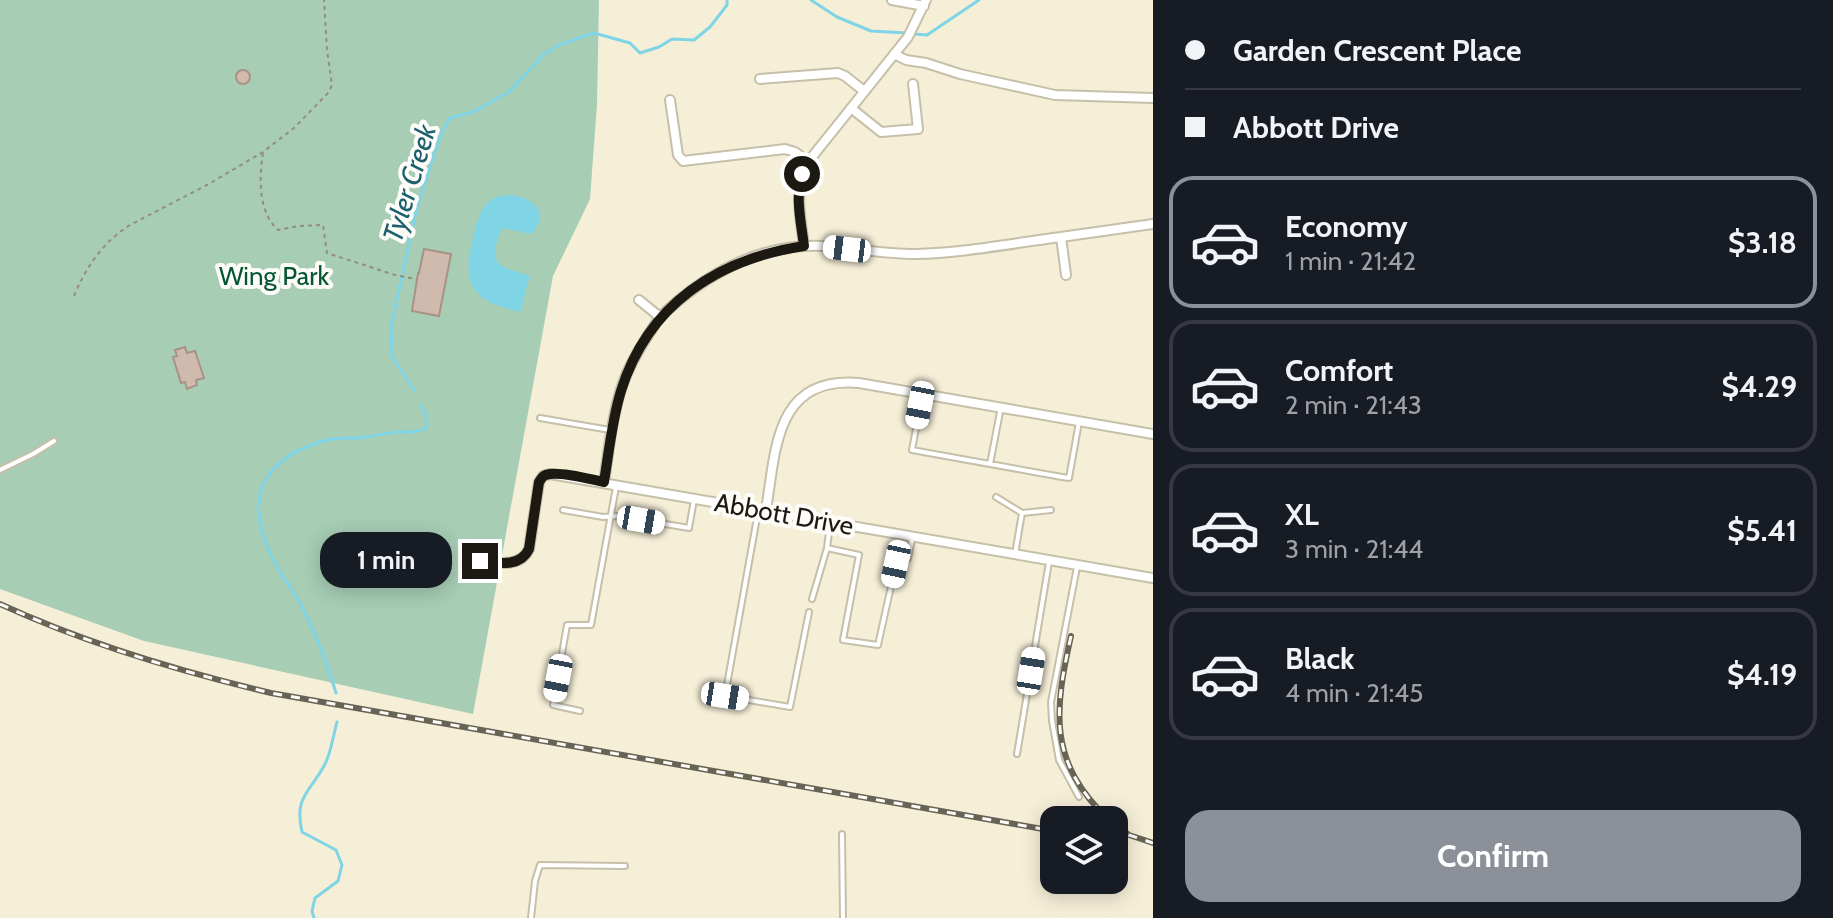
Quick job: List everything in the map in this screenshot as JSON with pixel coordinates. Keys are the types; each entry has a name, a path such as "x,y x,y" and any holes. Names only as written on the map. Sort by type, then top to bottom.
{"street":[{"path":"804,246 798,190 802,174 808,162 896,51 925,3 892,0"},
{"path":"896,51 906,60 1055,95 1153,98"},
{"path":"760,79 838,73 864,91"},
{"path":"851,108 881,132 918,129 913,84"},
{"path":"670,100 678,155 683,161 785,149 808,162"},
{"path":"604,482 624,380 639,350 660,317 696,286 719,272 763,253 804,246 915,254 1153,224"},
{"path":"1061,237 1066,275"},
{"path":"639,300 660,317"},
{"path":"762,510 780,428 789,411 804,396 822,387 847,382 1153,434"},
{"name":"Abbott Drive","path":"480,561 513,562 525,556 529,549 539,482 543,476 558,474 1153,578"}],"lane":[{"path":"922,393 912,450 1069,478 1079,422"},
{"path":"990,464 1001,407"},
{"path":"540,418 612,430"},
{"path":"0,470 54,441"},
{"path":"580,711 553,705 567,625 591,625 616,484"},
{"path":"996,497 1022,513 1051,510"},
{"path":"563,510 689,528 694,498"},
{"path":"762,510 725,696 790,707 809,612"},
{"path":"1015,554 1022,513"},
{"path":"812,599 827,548 830,522"},
{"path":"827,548 859,555 843,640 878,645 896,564 908,559 913,536"},
{"path":"1017,754 1049,560"},
{"path":"1078,565 1051,702 1059,760 1079,797"},
{"path":"842,834 843,918"},
{"path":"531,918 540,865 625,866"}],"path":[{"path":"74,296 93,259 118,233 218,180 263,152 294,128 331,89 324,0"},
{"path":"263,152 259,181 267,213 278,230 323,225 327,253 415,279"}],"green space":[{"name":"Wing Park","path":"0,0 599,0 597,104 590,199 553,276 473,714 144,641 0,589"}],"water":[{"path":"506,195 523,198 536,206 540,219 531,234 502,228 497,240 495,257 498,262 503,267 530,276 520,312 484,299 475,290 469,276 475,228 482,211 492,200"}],"building":[{"path":"243,70 250,77 243,84 236,77"},
{"path":"424,249 451,254 439,316 412,311"},
{"path":"185,347 187,353 195,351 204,378 196,380 197,385 187,389 185,382 181,383 173,357 177,356 175,350"}],"waterway":[{"name":"Tyler Creek","path":"414,390 391,355 392,322 416,211 440,136 450,118 473,112 509,92 544,54 559,45 594,33 630,43 640,53 672,39 694,40 710,27 727,5 727,0"},
{"name":"Tyler Creek","path":"811,0 837,17 871,31 906,33"},
{"name":"Tyler Creek","path":"913,34 927,35 979,0"},
{"name":"Tyler Creek","path":"336,693 310,623 264,538 259,518 263,485 284,459 323,441 427,428 421,405"},
{"name":"Tyler Creek","path":"314,918 315,898 338,881 342,865 336,850 302,832 300,811 304,796 326,761 337,722"}],"railway":[{"path":"0,604 66,632 133,655 271,693 1040,829"},
{"path":"1071,636 1061,689 1061,735 1075,777 1096,806"},
{"path":"1128,834 1153,843"}],"route":[{"path":"480,561 513,562 525,556 529,549 539,482 543,476 558,474 604,482 624,380 660,317 696,286 743,260 804,246 798,199 802,174"}]}
